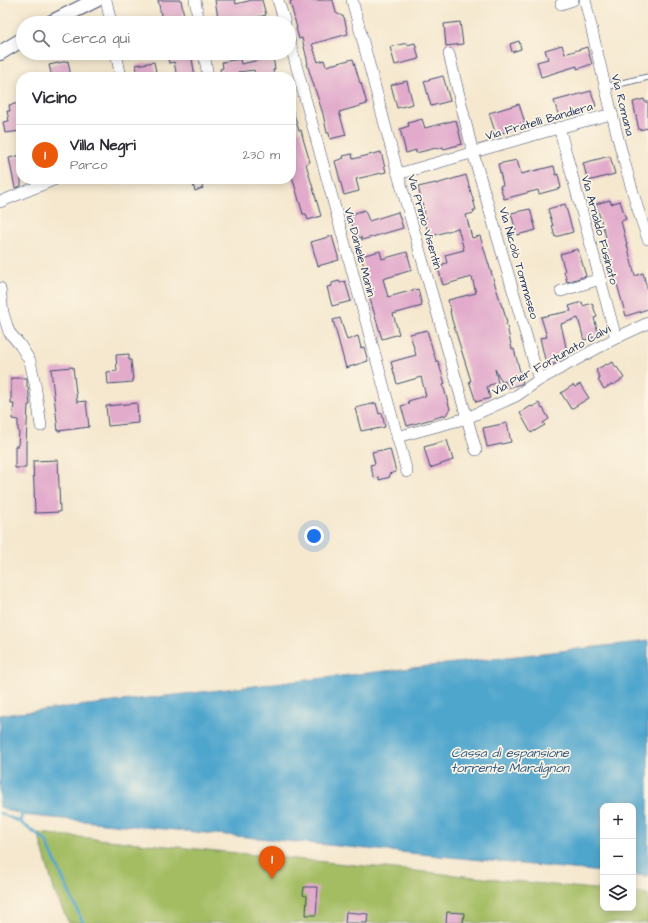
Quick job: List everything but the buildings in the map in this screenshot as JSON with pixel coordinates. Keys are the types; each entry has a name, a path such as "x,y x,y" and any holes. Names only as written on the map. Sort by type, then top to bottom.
{"street":[{"path":"64,16 96,0"},
{"path":"106,0 109,16"},
{"path":"196,0 198,16"},
{"path":"278,0 283,16"},
{"name":"Via Primo Visentin","path":"352,0 398,174 476,450"},
{"path":"561,4 573,0"},
{"name":"Via Romana","path":"585,0 628,178 648,239"},
{"path":"0,53 16,43"},
{"name":"Via Fratelli Bandiera","path":"449,54 474,153"},
{"path":"117,60 120,72"},
{"path":"205,60 207,72"},
{"name":"Via Daniele Manin","path":"295,60 407,472"},
{"name":"Via Fratelli Bandiera","path":"398,174 559,127 612,114"},
{"name":"Via Arnaldo Fusinato","path":"559,127 616,338"},
{"name":"Via Nicolò Tommaseo","path":"474,153 539,380"},
{"path":"0,202 44,184"},
{"path":"561,290 600,279"},
{"path":"0,288 3,312 9,332 20,345 30,361 41,426"},
{"name":"Via Pier Fortunato Calvi","path":"397,437 466,418 516,396 539,380 616,338 648,323"}],"lane":[{"path":"605,87 648,77"}],"green space":[{"path":"38,833 600,890 600,911 636,911 636,893 648,894 648,923 69,923 55,893"}],"water":[{"name":"Cassa di espansione torrente Mardignon","path":"648,641 648,876 636,875 636,803 600,803 600,872 22,815 0,807 0,715"}],"waterway":[{"path":"0,813 20,822 46,841 83,923"},
{"path":"20,822 22,815"}],"place":[{"name":"Villa Negri","path":"272,879"}]}
